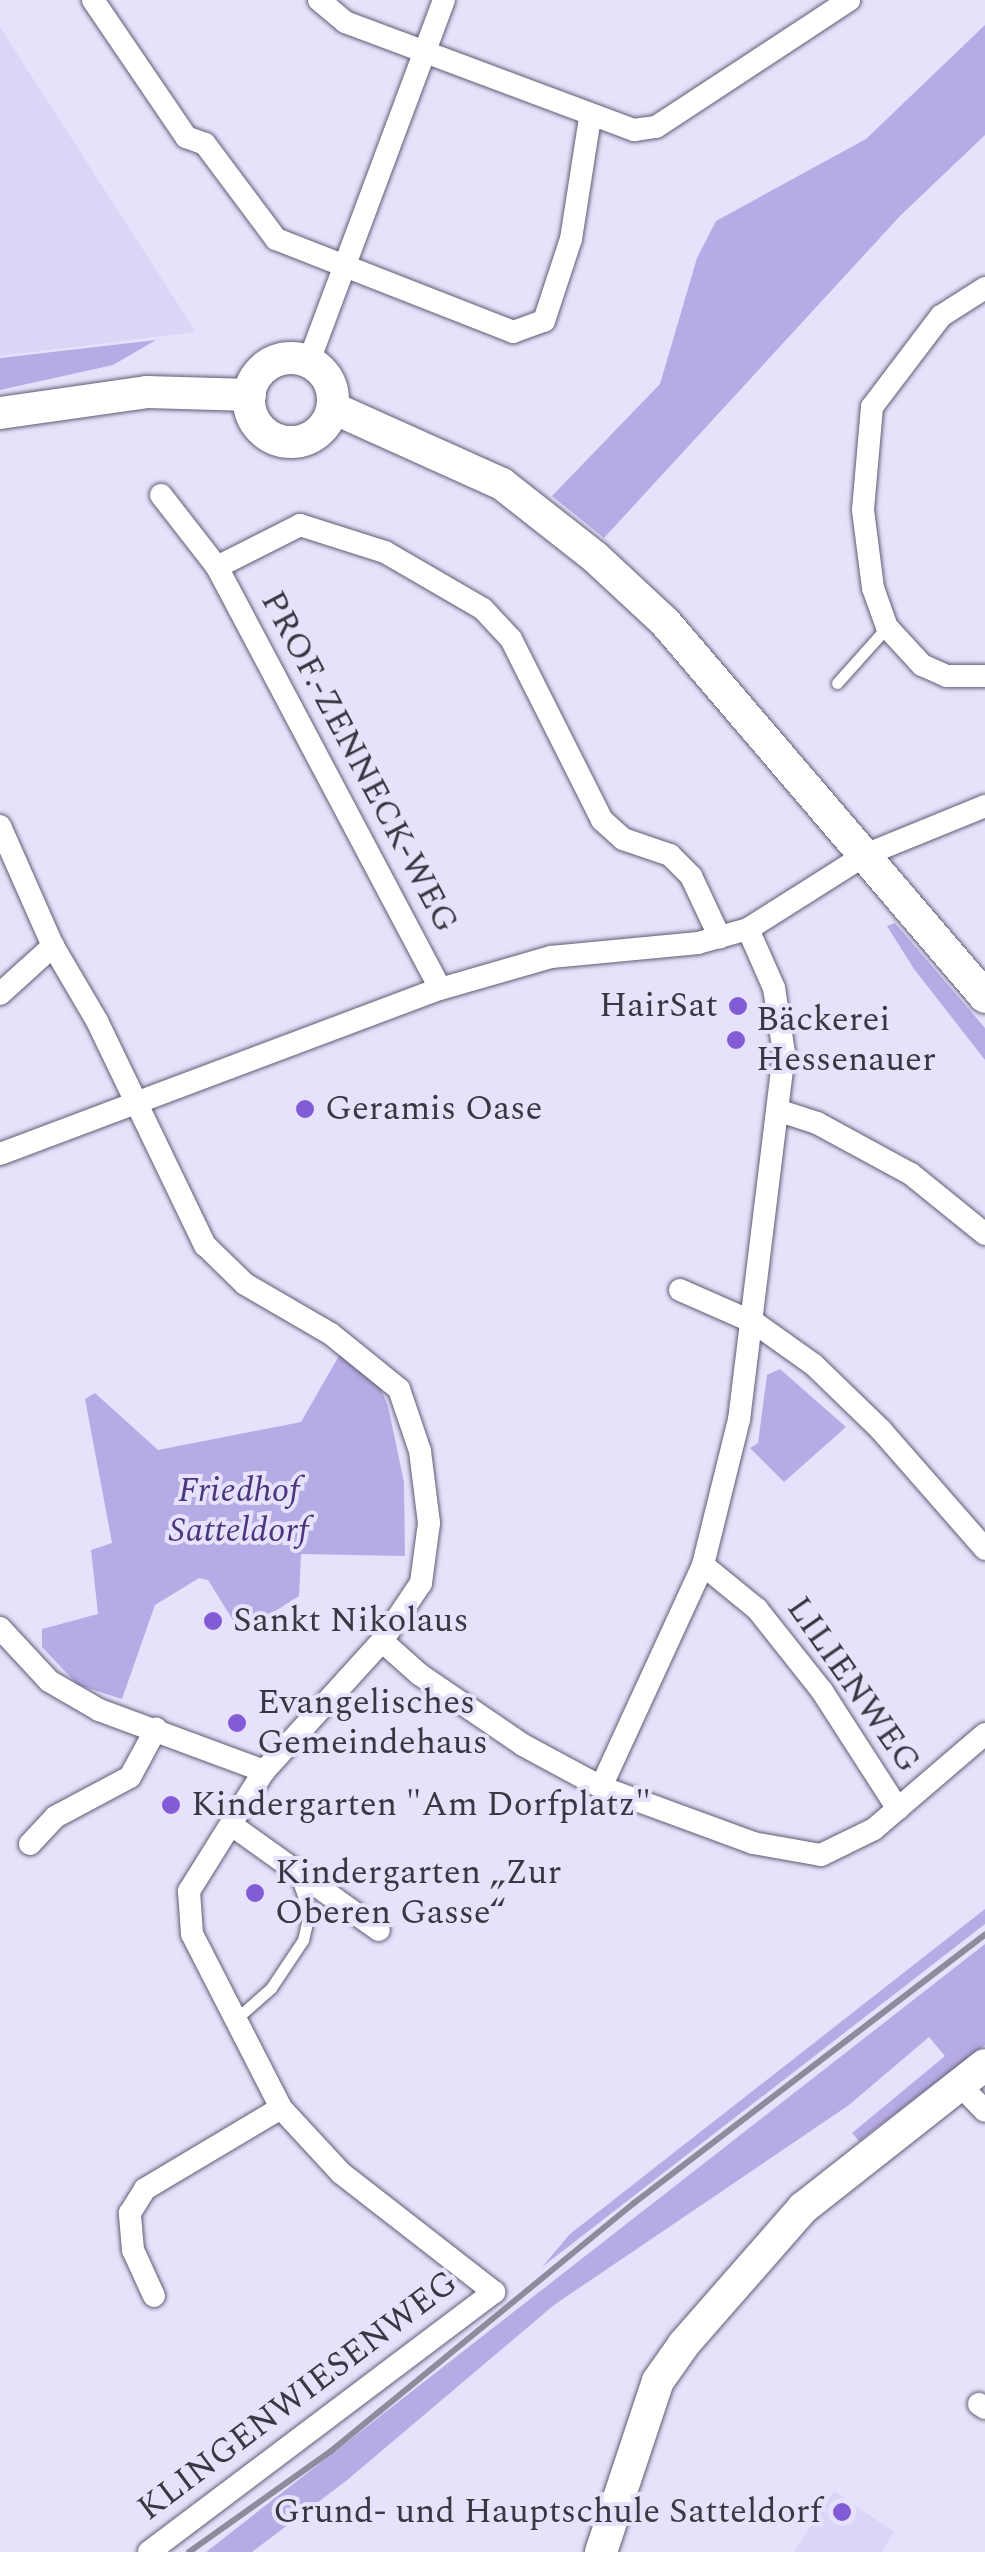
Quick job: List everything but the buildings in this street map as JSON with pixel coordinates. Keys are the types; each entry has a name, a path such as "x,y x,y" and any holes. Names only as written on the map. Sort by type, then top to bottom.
{"street":[{"path":"93,0 186,137 204,144 276,239 513,332 544,322 571,239 590,118"},
{"path":"319,0 345,22 590,118 634,130 656,128 849,0"},
{"path":"308,361 444,0"},
{"path":"985,288 941,316 872,407 864,445 864,528 886,627 922,665 947,676 985,676"},
{"path":"308,361 329,380 333,408 320,432 280,441 258,426 250,395 268,364 308,361"},
{"path":"0,413 147,392 250,395"},
{"path":"333,408 502,484 595,557 665,622 985,998"},
{"name":"PROF.-ZENNECK-WEG","path":"161,494 217,567 440,989"},
{"name":"PROF.-ZENNECK-WEG","path":"217,567 300,525 385,552 483,610 510,639 602,820 623,840 670,855 691,876 720,938"},
{"path":"0,1154 440,989 551,957 720,938 748,929 864,855 985,806"},
{"path":"0,826 53,946 137,1100 205,1245 245,1284 331,1334 399,1389 420,1451 429,1523 421,1584 382,1641 264,1771 233,1826 188,1891 192,1934 233,2022 280,2108 145,2189 130,2214 133,2250 154,2296"},
{"path":"601,1787 703,1566 720,1515 755,1323 784,1053 774,988 748,929"},
{"path":"0,994 53,946"},
{"path":"780,1111 818,1123 911,1174 985,1234"},
{"path":"680,1290 755,1323 814,1366 881,1430 985,1550"},
{"name":"LILIENWEG","path":"703,1566 768,1623 822,1691 898,1809"},
{"path":"0,1628 49,1681 99,1710 264,1771"},
{"path":"382,1641 418,1674 523,1745 601,1787 753,1843 821,1855 898,1809 985,1734"},
{"path":"30,1844 54,1817 130,1777 156,1729"},
{"path":"233,1826 379,1930"},
{"path":"600,2552 658,2381 684,2344 803,2208 972,2074 985,2111"},
{"name":"KLINGENWIESENWEG","path":"148,2552 494,2292 341,2173 280,2108"}],"lane":[{"path":"836,683 886,627"},
{"path":"233,2022 270,1988 303,1940 309,1913 293,1870"}],"shaded area":[{"path":"0,27 196,332 0,356"},
{"name":"Grund- und Hauptschule Satteldorf","path":"834,2491 894,2532 882,2552 794,2552"}],"green space":[{"path":"985,25 985,135 900,216 604,538 552,496 660,384 697,258 716,221 866,139"},
{"path":"156,340 113,365 0,390 0,358"},
{"path":"895,923 985,1028 985,1060 914,969 887,926"},
{"name":"Friedhof Satteldorf","path":"340,1354 378,1382 388,1406 404,1482 405,1556 301,1554 299,1596 241,1633 208,1580 199,1578 155,1605 122,1699 78,1685 42,1647 42,1629 98,1614 91,1550 112,1543 85,1399 95,1393 158,1450 301,1422"},
{"path":"780,1369 846,1427 784,1482 750,1448 758,1443 767,1375"},
{"path":"985,1909 985,1924 542,2267 570,2234"},
{"path":"985,1944 985,2045 859,2141 852,2133 945,2056 929,2037 849,2105 554,2305 346,2481 252,2552 206,2552"}],"railway":[{"path":"189,2552 331,2451 634,2203 985,1935"}],"place":[{"name":"HairSat","path":"738,1006"},
{"name":"Bäckerei Hessenauer","path":"736,1040"},
{"name":"Geramis Oase","path":"305,1109"},
{"name":"Sankt Nikolaus","path":"213,1621"},
{"name":"Evangelisches Gemeindehaus","path":"237,1723"},
{"name":"Kindergarten \"Am Dorfplatz\"","path":"171,1805"},
{"name":"Kindergarten „Zur Oberen Gasse“","path":"255,1893"},
{"name":"Grund- und Hauptschule Satteldorf","path":"842,2512"}]}
